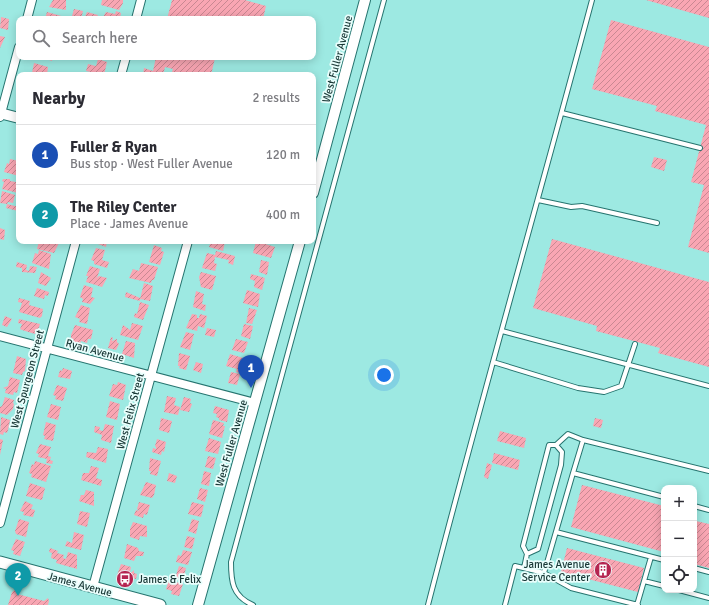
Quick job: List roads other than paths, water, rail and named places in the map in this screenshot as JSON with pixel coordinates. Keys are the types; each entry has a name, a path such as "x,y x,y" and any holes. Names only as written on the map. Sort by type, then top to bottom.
{"main road":[{"name":"James Avenue","path":"0,562 160,605"}],"street":[{"path":"28,16 32,0"},
{"path":"137,16 141,0"},
{"name":"West Fuller Avenue","path":"316,182 366,0"},
{"path":"16,58 0,114 16,117"},
{"path":"122,72 125,60"},
{"name":"West Spurgeon Street","path":"0,523 75,244"},
{"name":"West Felix Street","path":"93,587 187,244"},
{"name":"West Fuller Avenue","path":"198,605 299,244"},
{"name":"Ryan Avenue","path":"0,336 255,403"}],"lane":[{"path":"253,605 237,593 231,581 233,555 384,0"},
{"path":"428,605 592,0"},
{"path":"562,113 700,148"},
{"path":"538,200 571,207 582,206 657,223"},
{"path":"502,331 709,386"},
{"path":"493,362 578,388 604,392 621,386 635,344"},
{"path":"524,568 527,554 523,546 549,445 556,445 568,434 583,440 709,471"},
{"path":"544,573 583,440"},
{"path":"527,554 538,550 561,465 562,452 556,445"},
{"path":"573,473 661,497"},
{"path":"697,507 709,510"},
{"path":"556,532 661,559"},
{"path":"504,605 515,566 544,573 571,588 637,605 650,557"},
{"path":"697,569 709,572"},
{"path":"644,581 661,585"},
{"path":"690,593 709,598"}],"place":[{"name":"Fuller & Ryan","path":"251,388"},
{"name":"James Avenue Service Center","path":"603,570"},
{"name":"James & Felix","path":"125,579"},
{"name":"The Riley Center","path":"18,596"}]}
